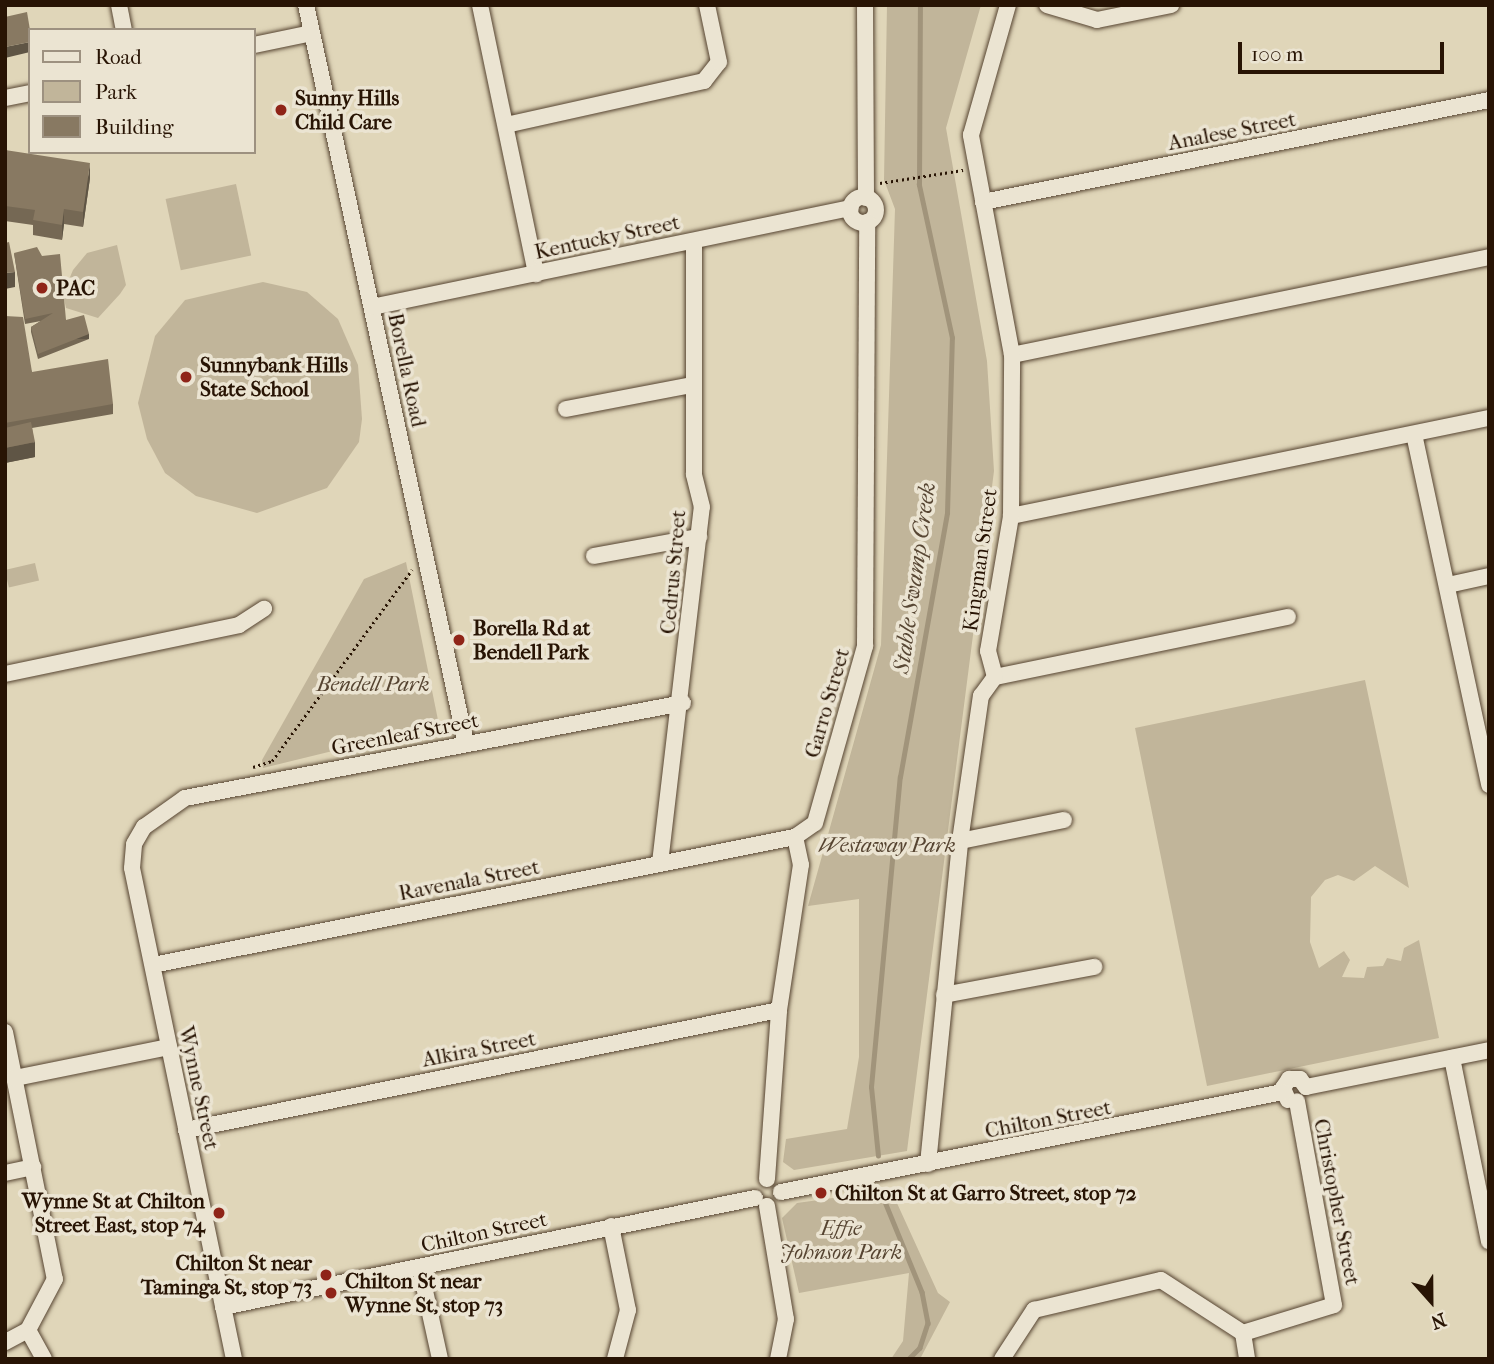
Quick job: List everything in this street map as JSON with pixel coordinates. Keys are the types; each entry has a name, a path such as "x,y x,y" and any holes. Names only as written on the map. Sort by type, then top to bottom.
{"street":[{"path":"119,5 124,28"},
{"name":"Borella Road","path":"306,5 466,744"},
{"path":"480,5 536,274"},
{"path":"506,125 705,81 719,62 707,5"},
{"path":"866,5 866,198 851,208 853,219 867,222"},
{"name":"Kingman Street","path":"995,677 988,651 1011,516 1012,355 977,168 972,115 1008,5"},
{"path":"1047,5 1097,20 1171,5"},
{"path":"256,46 312,33"},
{"path":"5,98 28,93"},
{"name":"Analese Street","path":"983,202 1489,100"},
{"name":"Garro Street","path":"795,837 815,823 865,646 867,222 876,210 866,198"},
{"name":"Kentucky Street","path":"372,307 851,208"},
{"name":"Cedrus Street","path":"660,863 682,703 699,537 692,385 694,241"},
{"path":"1012,355 1489,257"},
{"path":"566,409 692,385"},
{"path":"1011,516 1489,418"},
{"path":"1414,433 1483,729 1489,785"},
{"path":"594,556 699,537"},
{"path":"1448,585 1489,576"},
{"path":"5,674 239,625 264,609"},
{"path":"928,1164 960,841 981,696 995,677 1288,617"},
{"name":"Greenleaf Street","path":"144,827 185,798 682,703"},
{"path":"960,841 1064,820"},
{"name":"Wynne Street","path":"144,827 132,868 234,1359"},
{"path":"767,1179 779,1010 802,865 795,837"},
{"name":"Ravenala Street","path":"153,965 795,837"},
{"path":"944,995 1094,967"},
{"name":"Alkira Street","path":"186,1130 779,1010"},
{"path":"5,1032 55,1279 28,1330 5,1342"},
{"path":"15,1078 169,1047"},
{"path":"1283,1092 1297,1101 1306,1087 1489,1050"},
{"path":"1452,1058 1489,1241"},
{"name":"Chilton Street","path":"781,1192 1283,1092 1292,1078 1306,1087"},
{"name":"Christopher Street","path":"1243,1333 1334,1305 1297,1101"},
{"path":"5,1172 33,1167"},
{"path":"761,1202 781,1192 767,1179"},
{"path":"767,1179 755,1187 761,1202 786,1319 778,1359"},
{"name":"Chilton Street","path":"223,1307 611,1227 761,1202"},
{"path":"611,1227 628,1310 615,1359"},
{"path":"420,1268 440,1359"},
{"path":"1002,1359 1034,1310 1161,1280 1243,1333 1247,1359"},
{"path":"28,1330 44,1359"}],"path":[{"path":"892,182 977,168"},
{"path":"253,767 272,761 412,569"}],"green space":[{"name":"Westaway Park","path":"887,5 981,5 946,128 987,361 994,471 907,1151 794,1170 783,1162 786,1139 847,1129 859,1057 859,899 808,906 881,645 895,209 884,180"},
{"path":"236,184 251,255 181,270 166,199"},
{"path":"117,245 126,285 120,294 98,318 66,308 63,294 73,270 87,253"},
{"path":"263,282 307,292 338,319 358,365 362,419 359,442 327,488 257,513 196,496 165,473 147,439 138,403 155,336 185,300"},
{"name":"Bendell Park","path":"406,562 439,725 263,768 262,760 364,579"},
{"path":"35,563 39,581 9,588 5,570"},
{"path":"1365,680 1409,888 1375,866 1354,881 1338,875 1325,880 1311,897 1310,942 1319,968 1344,951 1350,960 1342,977 1364,978 1367,967 1383,966 1387,958 1401,961 1404,948 1419,940 1439,1038 1207,1086 1135,728"},
{"name":"Effie Johnson Park","path":"891,1190 938,1293 950,1302 920,1359 891,1359 903,1341 909,1273 799,1293 782,1218 797,1203"}],"building":[{"path":"27,12 30,28 28,42 5,47 5,17"},
{"path":"5,150 90,163 83,212 64,209 62,225 33,220 35,210 5,206"},
{"path":"9,242 15,272 5,273 5,243"},
{"name":"PAC","path":"37,247 42,256 60,254 66,320 84,315 89,334 38,354 31,327 53,313 25,319 14,253"},
{"path":"5,316 23,317 32,372 108,359 113,404 5,423"},
{"path":"31,422 35,442 5,448 5,428"}],"waterway":[{"name":"Stable Swamp Creek","path":"878,1156 871,1087 900,777 947,513 952,338 919,185 920,5"},
{"name":"Stable Swamp Creek","path":"881,1192 922,1292 928,1323 920,1348 909,1359"}],"place":[{"name":"Sunny Hills Child Care","path":"281,110"},
{"name":"PAC","path":"42,288"},
{"name":"Sunnybank Hills State School","path":"186,377"},
{"name":"Borella Rd at Bendell Park","path":"459,640"},
{"name":"Chilton St at Garro Street, stop 72","path":"821,1193"},
{"name":"Wynne St at Chilton Street East, stop 74","path":"219,1213"},
{"name":"Chilton St near Taminga St, stop 73","path":"326,1275"},
{"name":"Chilton St near Wynne St, stop 73","path":"331,1293"}]}
